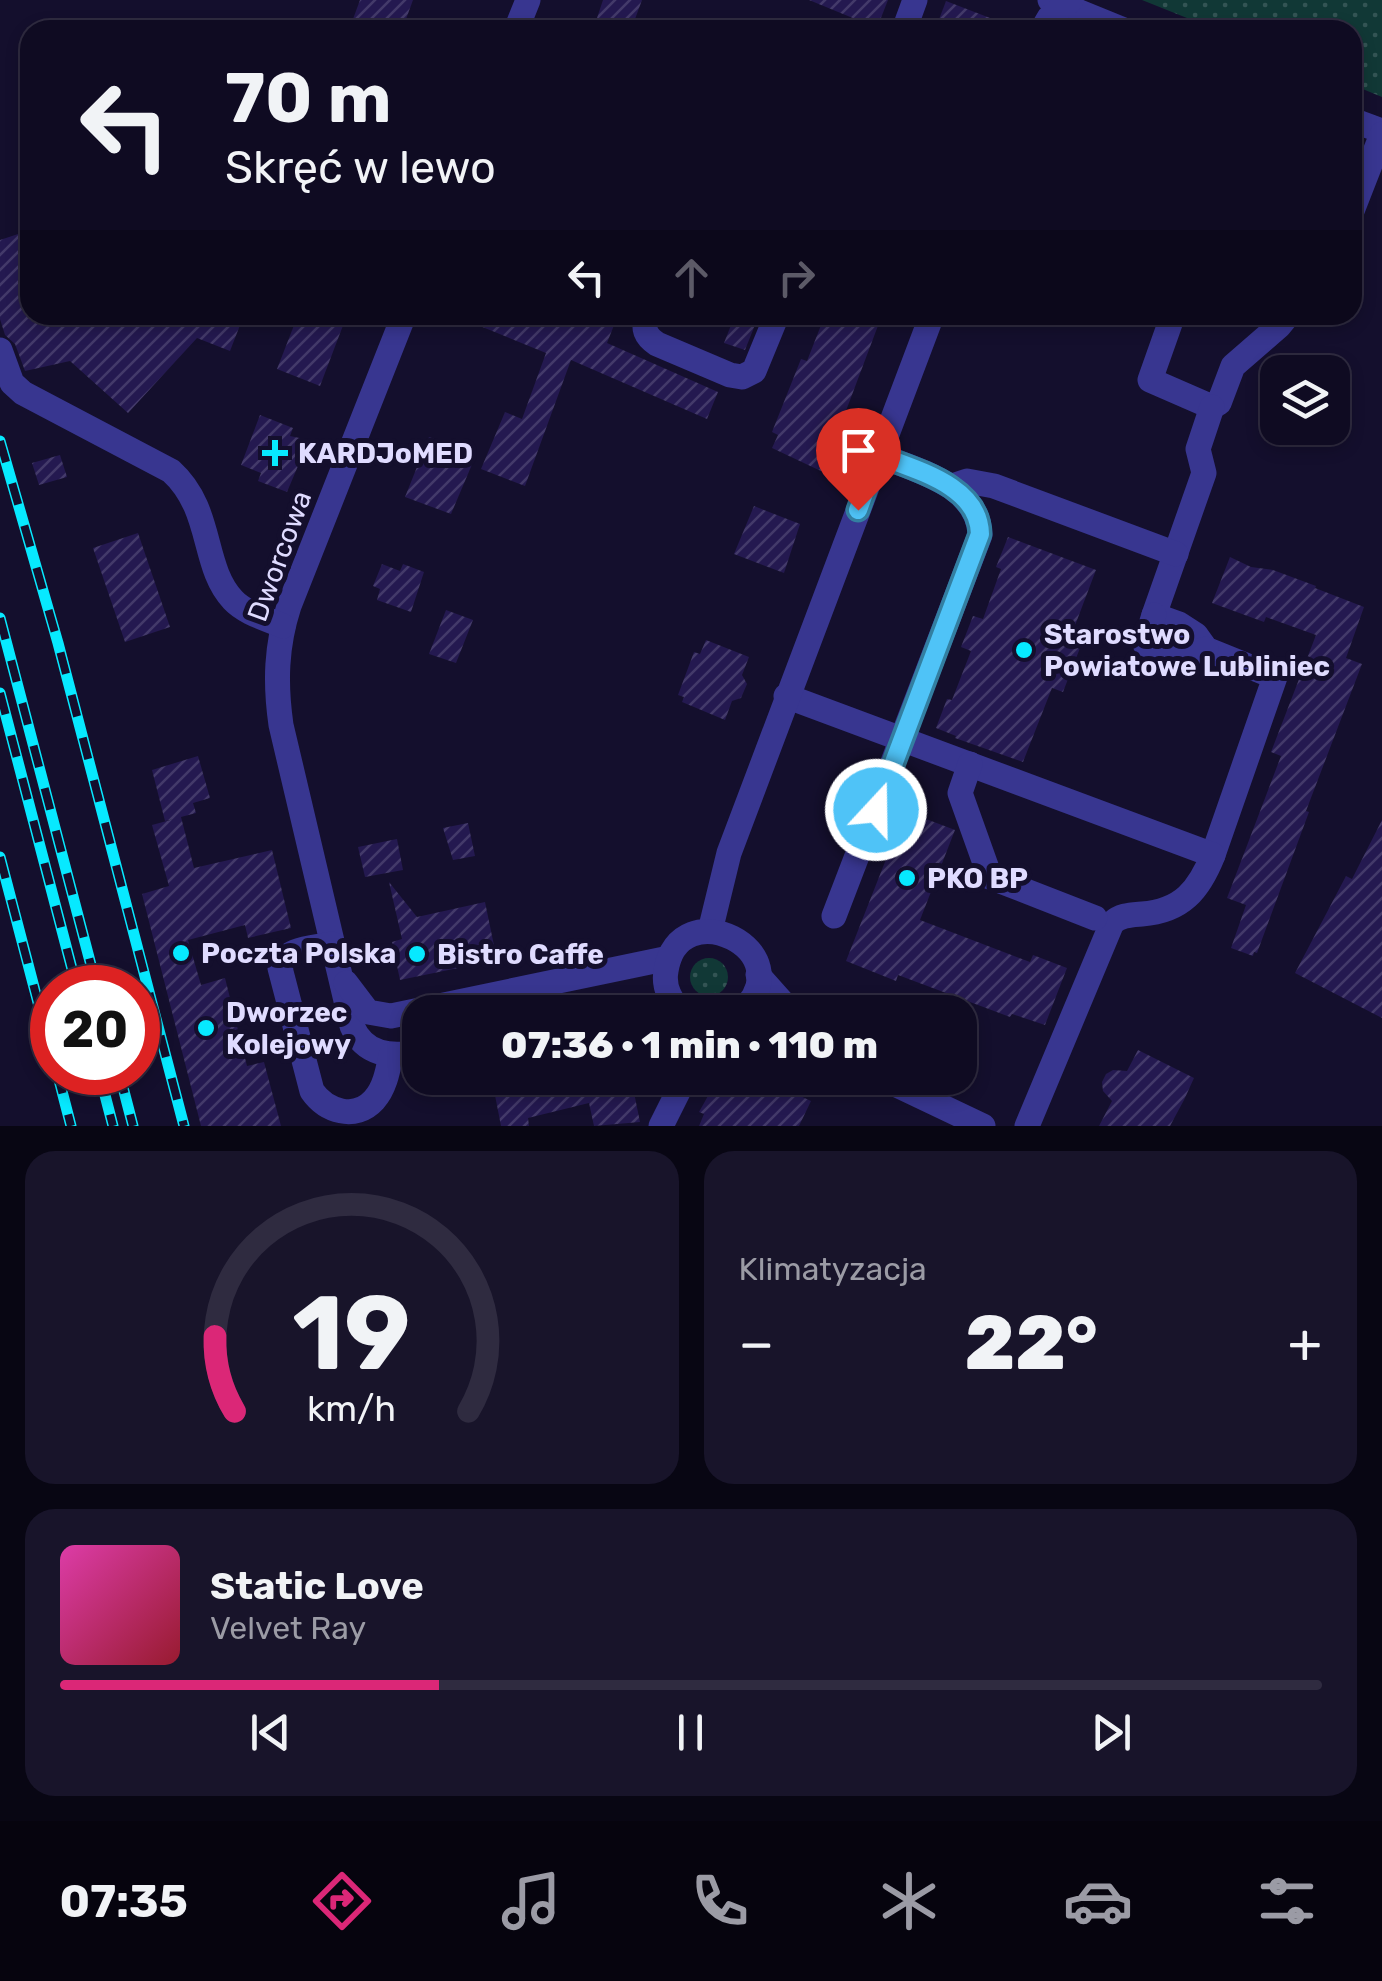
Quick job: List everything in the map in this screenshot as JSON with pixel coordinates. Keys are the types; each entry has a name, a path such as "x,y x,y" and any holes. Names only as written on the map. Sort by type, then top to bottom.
{"street":[{"path":"1062,2 1102,20"},
{"path":"1362,184 1382,132"},
{"name":"Dworcowa","path":"391,1055 379,1054 357,1036 281,725 276,676 283,626 400,325"},
{"path":"646,325 647,337 656,344 730,376 742,377 754,371 772,325"},
{"path":"710,931 729,854 928,325"},
{"path":"1169,325 1150,380 1212,407"},
{"path":"1028,1126 1112,923 1120,917 1159,913 1185,901 1205,874 1275,677 1206,649 1196,635 1154,615 1204,473 1198,449 1212,407 1219,403 1240,358 1280,325"},
{"path":"0,350 12,382 23,393 170,471 186,485 197,504 221,580 233,600 283,626"},
{"path":"834,916 980,534 980,523 952,486 878,455"},
{"path":"952,486 968,481 994,486 1176,554"},
{"path":"786,696 1213,855"},
{"path":"970,764 960,793 990,878 1095,918"},
{"path":"671,995 666,984 670,958 686,939 710,931 722,932 743,943 756,963 758,975 753,995"},
{"path":"332,944 288,954 280,968 312,1091 324,1104 337,1110 360,1110 375,1100 386,1080 391,1055 402,1054"},
{"path":"339,972 358,1004 368,1012 391,1016 670,958"},
{"path":"758,975 776,995"},
{"path":"664,1119 676,1095"},
{"path":"917,1095 982,1126"}],"green space":[{"path":"1142,0 1382,0 1382,97 1362,89 1362,20 1192,20"},
{"path":"702,959 716,959 727,970 727,984 716,995 702,995 691,984 691,970"}],"building":[{"path":"360,0 413,0 406,20 353,20"},
{"path":"603,0 642,0 635,20 596,20"},
{"path":"809,0 888,0 880,20 858,20"},
{"path":"946,1 995,20 939,20"},
{"path":"20,233 20,325 240,325 230,351 197,338 128,413 70,361 25,371 0,319 0,240"},
{"path":"294,325 343,325 320,386 277,369"},
{"path":"477,325 614,325 607,343 718,392 707,419 571,360 525,486 481,469 505,412 522,419 546,353"},
{"path":"731,325 755,325 745,350 724,343"},
{"path":"821,325 878,325 823,472 772,448 778,435 772,432 801,359 807,361"},
{"name":"KARDJoMED","path":"260,415 293,428 290,436 309,440 287,492 258,481 261,473 241,465"},
{"path":"429,437 476,455 451,514 405,497"},
{"path":"60,455 67,477 39,485 32,463"},
{"path":"754,506 800,524 784,573 734,554"},
{"path":"138,533 170,627 125,642 93,548"},
{"name":"Starostwo Powiatowe Lubliniec","path":"1008,537 1096,570 1068,644 1080,648 1063,692 1052,688 1023,762 936,728 971,651 961,647 973,616 983,619"},
{"path":"1230,557 1364,607 1346,658 1362,664 1253,956 1231,948 1246,905 1227,898 1281,756 1271,752 1316,635 1212,603"},
{"path":"382,564 400,571 403,564 424,572 411,612 377,600 380,589 373,586"},
{"path":"446,610 473,620 456,663 429,654"},
{"path":"706,640 749,657 742,675 747,684 741,698 732,701 725,720 682,702 684,697 678,695 694,652 700,654"},
{"path":"198,756 210,798 193,803 196,813 181,817 194,868 272,850 291,928 248,938 245,925 188,940 201,985 225,978 247,1066 264,1062 281,1126 201,1126 142,894 169,886 152,825 174,819 165,821 152,770"},
{"name":"PKO BP","path":"905,811 955,830 920,920 1030,962 1033,955 1067,968 1045,1025 977,1005 977,995 951,995 898,975 896,981 846,961"},
{"path":"1382,820 1382,1018 1295,973 1346,876 1352,879"},
{"path":"468,823 475,856 453,860 443,828"},
{"path":"397,839 403,870 365,877 358,847"},
{"path":"389,882 417,917 485,902 497,960 400,980 392,942 402,939"},
{"path":"1138,1050 1194,1078 1184,1100 1170,1126 1099,1126 1112,1101 1103,1091 1106,1074 1127,1071"},
{"path":"495,1095 634,1095 640,1122 594,1126 589,1103 528,1118 529,1126 501,1126"},
{"path":"708,1095 798,1095 811,1101 799,1126 699,1126 704,1114 699,1112"}],"railway":[{"path":"0,441 58,643 184,1126"},
{"path":"0,618 91,965"},
{"path":"0,693 71,965"},
{"path":"0,857 30,972"},
{"path":"63,1095 71,1126"},
{"path":"105,1095 113,1126"},
{"path":"125,1095 133,1126"}],"place":[{"name":"KARDJoMED","path":"275,453"},
{"name":"Starostwo Powiatowe Lubliniec","path":"1024,650"},
{"name":"PKO BP","path":"907,878"},
{"name":"Poczta Polska","path":"181,953"},
{"name":"Bistro Caffe","path":"417,954"},
{"name":"Dworzec Kolejowy","path":"206,1028"}],"route":[{"path":"858,510 878,455 952,486 980,523 980,534 876,810"}]}
